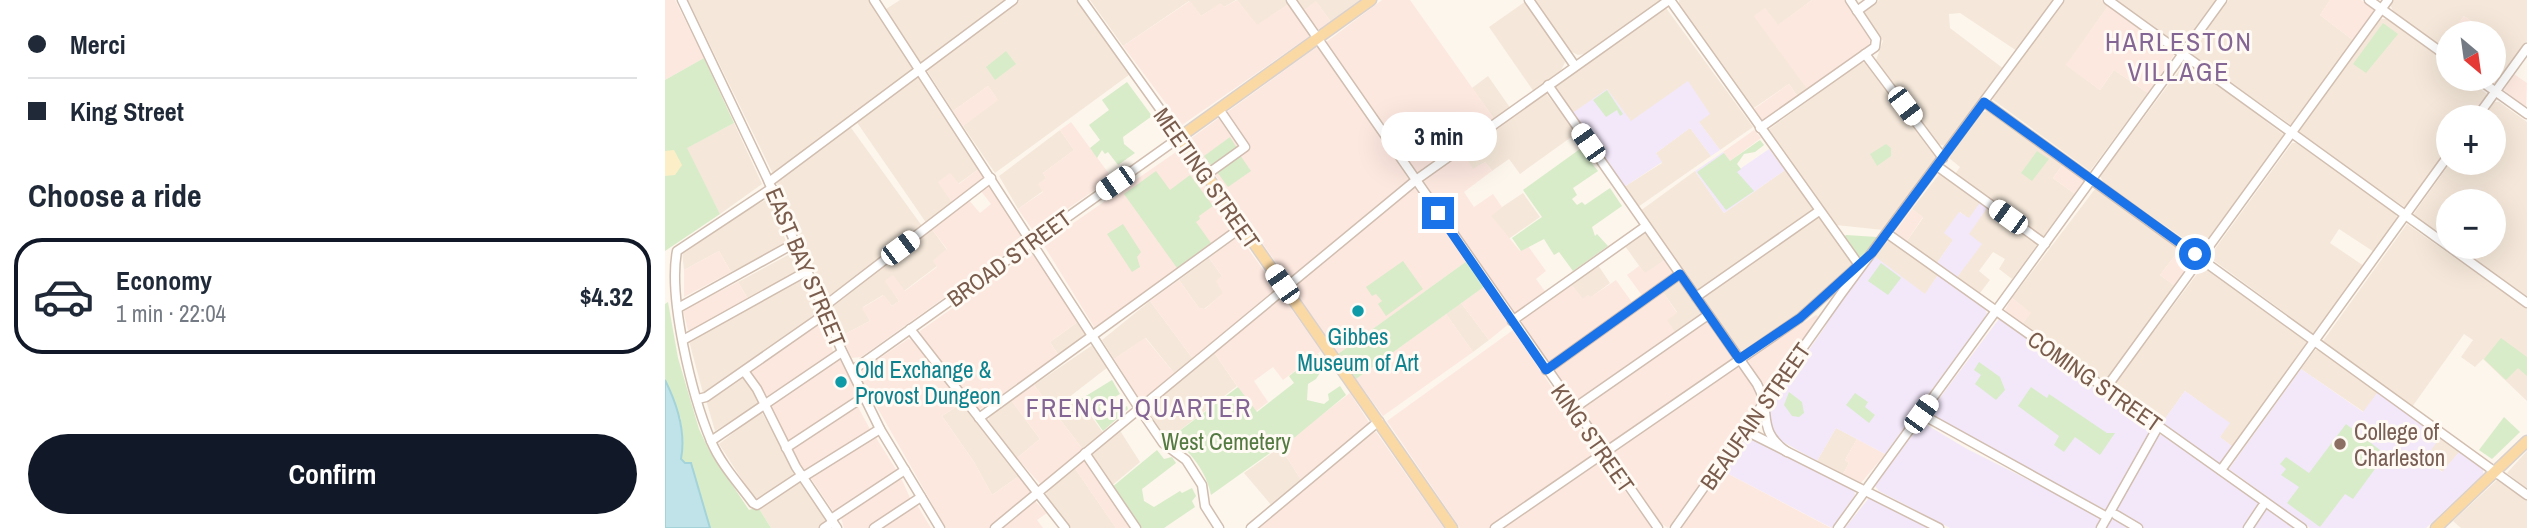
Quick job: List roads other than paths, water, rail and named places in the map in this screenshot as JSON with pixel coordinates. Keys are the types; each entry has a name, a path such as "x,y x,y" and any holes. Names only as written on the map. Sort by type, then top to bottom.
{"main road":[{"name":"BROAD STREET","path":"1180,137 1371,0"},
{"name":"MEETING STREET","path":"1180,137 1452,528"},
{"path":"2436,528 2527,441"}],"street":[{"name":"EAST BAY STREET","path":"682,0 770,185 842,352 880,429 940,528"},
{"path":"874,0 1139,408 1163,443 1186,460 1202,485 1205,506 1219,528"},
{"path":"880,429 755,505 711,441 683,340 678,309 676,255 680,248 770,185 1013,0"},
{"name":"MEETING STREET","path":"1082,0 1180,137"},
{"name":"KING STREET","path":"1291,0 1658,528"},
{"path":"1528,0 1575,65"},
{"path":"995,528 1416,180 1670,0 1859,265"},
{"path":"1760,128 1865,54 1876,43 1850,0"},
{"path":"1857,11 1872,0"},
{"name":"BEAUFAIN STREET","path":"1675,528 1872,253 2059,0"},
{"path":"2108,0 2527,303"},
{"path":"1838,528 2222,0"},
{"path":"2369,0 2436,48"},
{"path":"2106,388 2388,0"},
{"path":"2506,76 2527,48"},
{"path":"1865,54 1943,158"},
{"path":"1548,85 1759,389 1767,431 1774,442 1787,452"},
{"path":"2485,105 2495,91 2527,114"},
{"path":"1984,102 2527,495"},
{"path":"1206,175 1245,147 1219,109"},
{"name":"BROAD STREET","path":"853,370 1180,137"},
{"path":"1937,166 2045,244"},
{"path":"2221,470 2436,173"},
{"path":"698,399 744,371 824,311 991,178"},
{"path":"1696,297 1819,211"},
{"path":"1512,321 1646,226"},
{"path":"979,418 1242,227"},
{"name":"COMING STREET","path":"1888,233 2302,528"},
{"path":"678,309 795,243"},
{"path":"1495,528 1800,318 1872,253"},
{"path":"683,340 807,271"},
{"path":"1546,370 1680,274"},
{"path":"1806,311 1818,311 1825,318"},
{"path":"1573,409 1708,315"},
{"path":"910,329 1065,528"},
{"path":"711,441 842,352"},
{"path":"744,371 786,448 834,523"},
{"path":"786,448 865,396"},
{"path":"1921,414 2138,528"},
{"path":"1251,528 1379,421"},
{"path":"2101,528 2112,516 2158,425"},
{"path":"1746,431 1940,528"},
{"path":"1086,453 1136,528"},
{"path":"824,528 905,470"},
{"path":"874,528 921,497"},
{"path":"2248,528 2262,507"}],"water":[{"path":"665,380 679,419 681,459 685,463 691,463 710,528 665,528"}],"place":[{"name":"Gibbes Museum of Art","path":"1358,311"},
{"name":"Old Exchange & Provost Dungeon","path":"841,382"},
{"name":"College of Charleston","path":"2340,444"}],"district":[{"name":"HARLESTON VILLAGE","path":"2179,56"},
{"name":"FRENCH QUARTER","path":"1139,407"}],"park label":[{"name":"West Cemetery","path":"1226,441"}]}
